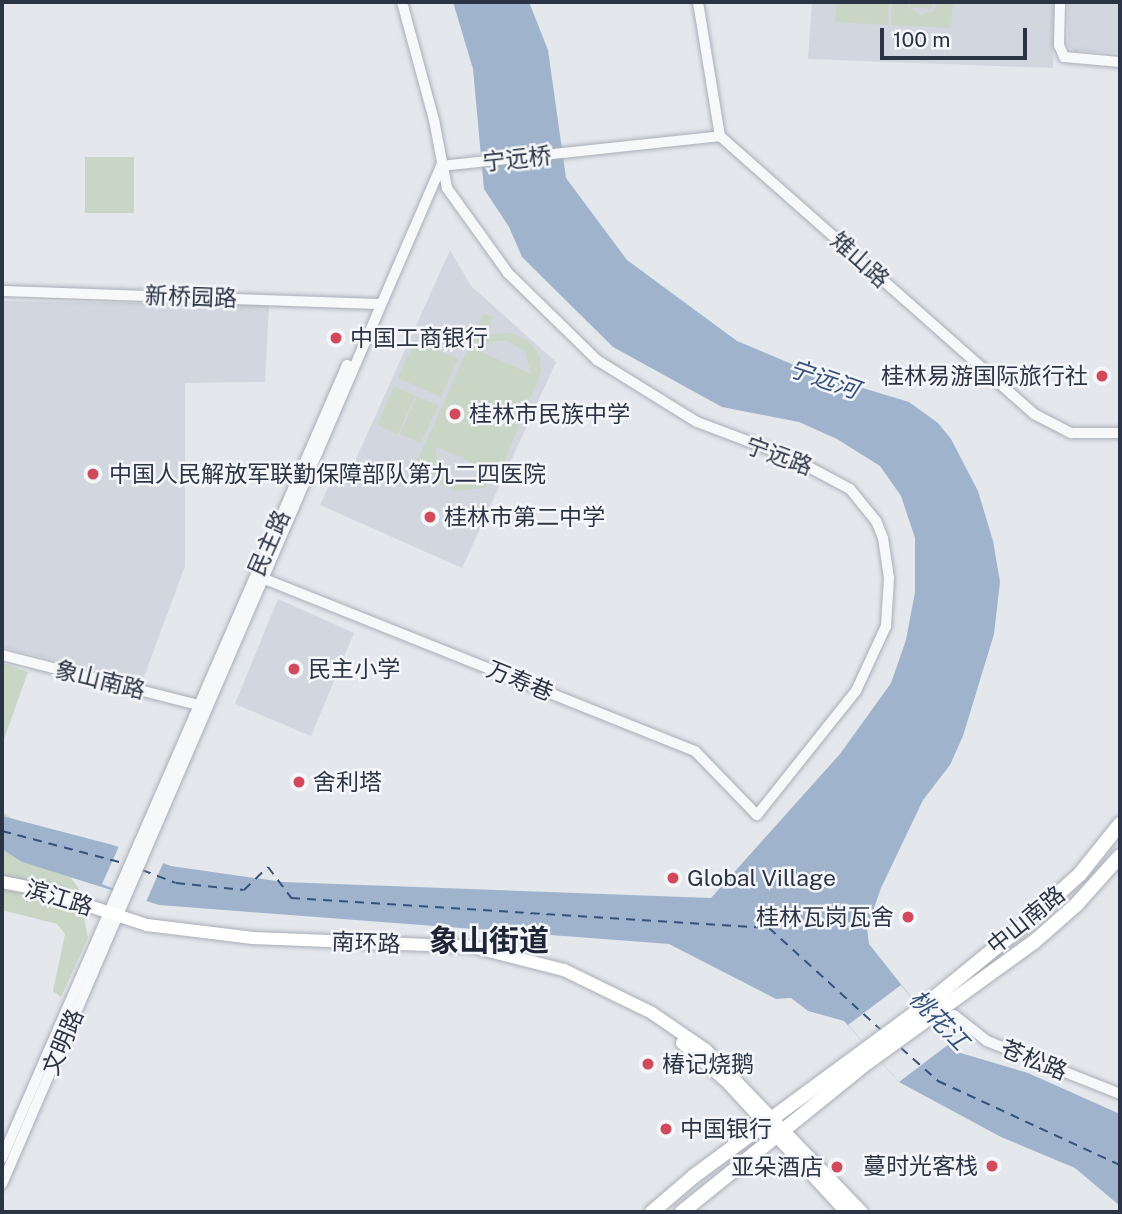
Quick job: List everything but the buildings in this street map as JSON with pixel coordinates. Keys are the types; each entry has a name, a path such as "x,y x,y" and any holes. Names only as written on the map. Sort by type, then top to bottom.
{"highway":[{"name":"中山南路","path":"927,1011 1070,884 1120,824"},
{"name":"中山南路","path":"927,1011 1056,924 1120,856"},
{"path":"652,1212 694,1176 865,1058 927,1011"},
{"path":"682,1212 781,1135 865,1058"}],"main road":[{"name":"滨江路","path":"2,882 111,914"},
{"name":"南环路","path":"111,914 160,927 253,938 473,947 526,957 610,992 700,1056 770,1122 846,1212"},
{"name":"南环路","path":"781,1135 862,1212"}],"street":[{"path":"402,2 434,120 441,166"},
{"path":"698,2 720,136"},
{"path":"1060,2 1059,45 1064,57 1120,62"},
{"name":"宁远桥","path":"441,166 720,136"},
{"name":"雉山路","path":"720,136 1034,414 1071,433 1120,433"},
{"name":"民主路","path":"113,895 441,166"},
{"name":"宁远路","path":"441,166 447,188 508,273 597,360 697,422 833,477 850,489 876,521 887,556 890,601 878,649 843,710 757,815"},
{"name":"新桥园路","path":"2,290 377,304"},
{"name":"民主路","path":"124,899 377,304"},
{"name":"万寿巷","path":"262,578 695,751 757,815"},
{"name":"象山南路","path":"2,655 198,705"},
{"name":"文明路","path":"2,1184 111,914 113,895"},
{"name":"文明路","path":"2,1158 111,914 124,899"},
{"name":"苍松路","path":"954,1015 987,1041 1120,1094"}],"shaded area":[{"path":"812,2 1054,2 1053,68 808,59"},
{"path":"1068,2 1120,2 1120,53 1074,51 1068,46"},
{"name":"桂林市民族中学","path":"450,250 471,286 556,362 462,568 320,505 338,465 351,470"},
{"name":"中国人民解放军联勤保障部队第九二四医院","path":"2,301 269,305 265,382 185,383 185,566 142,682 2,647"},
{"name":"民主小学","path":"278,599 354,633 311,736 235,704"}],"green space":[{"path":"836,2 889,2 888,25 835,22"},
{"path":"892,2 906,2 921,15 933,11 939,2 953,2 951,28 891,25"},
{"path":"911,2 933,2 932,9 910,8"},
{"path":"85,157 134,157 134,213 85,213"},
{"path":"484,313 493,317 485,334 511,333 528,340 540,357 541,372 500,472 484,488 455,491 440,484 427,466 420,479 411,475","holes":["506,340 525,351 531,374 479,351 490,342","436,447 487,469 488,470 471,481 453,480 438,465"]},
{"path":"415,340 458,359 441,397 398,378"},
{"path":"394,386 415,396 398,434 377,425"},
{"path":"417,396 438,405 421,443 400,434"},
{"path":"2,663 28,672 2,745"},
{"path":"2,812 22,825 19,861 70,877 78,887 88,938 61,997 53,991 65,934 57,924 2,910"}],"water":[{"name":"宁远河","path":"453,2 529,2 548,50 566,178 627,260 737,341 813,373 909,402 938,423 951,439 978,491 993,541 1000,582 994,634 963,736 950,765 923,800 881,888 867,928 869,944 954,1051 1028,1073 1120,1114 1120,1206 1075,1168 1001,1137 899,1082 844,1021 808,1011 791,998 776,999 669,944 159,905 22,862 2,849 2,816 113,845 171,866 283,882 711,898 840,754 891,683 906,640 915,592 915,538 901,496 880,466 837,439 799,422 722,407 613,347 522,257 509,227 484,189 473,69"}],"pier":[{"path":"120,844 164,861 146,902 102,884"},
{"path":"901,985 949,1044 899,1082 848,1025"}],"ferry route":[{"path":"2,831 127,864"},
{"path":"142,870 176,883 244,890 268,867 291,898 769,928 881,1030"},
{"path":"901,1048 938,1081 1120,1165"}],"place":[{"name":"中国工商银行","path":"336,338"},
{"name":"桂林易游国际旅行社","path":"1102,376"},
{"name":"桂林市民族中学","path":"455,414"},
{"name":"中国人民解放军联勤保障部队第九二四医院","path":"93,474"},
{"name":"桂林市第二中学","path":"430,517"},
{"name":"民主小学","path":"294,669"},
{"name":"舍利塔","path":"299,782"},
{"name":"Global Village","path":"673,878"},
{"name":"桂林瓦岗瓦舍","path":"908,917"},
{"name":"椿记烧鹅","path":"648,1064"},
{"name":"中国银行","path":"666,1129"},
{"name":"蔓时光客栈","path":"992,1166"},
{"name":"亚朵酒店","path":"837,1167"}],"district":[{"name":"象山街道","path":"489,940"}],"water label":[{"name":"桃花江","path":"939,1020"}]}
